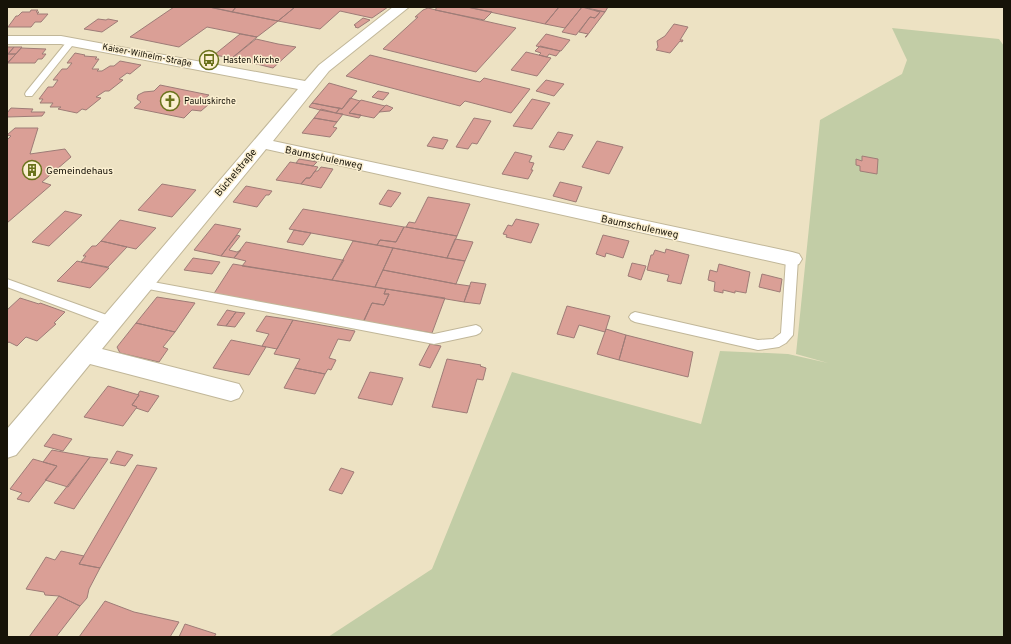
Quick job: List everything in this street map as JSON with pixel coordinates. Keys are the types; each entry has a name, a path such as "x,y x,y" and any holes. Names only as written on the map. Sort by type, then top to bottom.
{"street":[{"name":"Büchelstraße","path":"7,446 324,68 402,7"},
{"name":"Kaiser-Wilhelm-Straße","path":"7,40 72,41 309,86"},
{"name":"Baumschulenweg","path":"260,143 792,260"},
{"path":"85,354 231,391"}],"lane":[{"path":"29,94 72,41"},
{"name":"Baumschulenweg","path":"635,318 743,343 767,346 774,344 782,340 787,335 792,260"},
{"path":"7,283 111,321"},
{"path":"142,284 434,339 476,330"}],"green space":[{"path":"892,28 999,39 1004,46 1004,637 328,637 432,569 512,372 701,424 720,351 788,354 828,363 796,354 820,120 902,74 907,60"}],"building":[{"path":"174,7 209,7 278,21 257,37 207,27 179,47 130,37"},
{"path":"209,7 236,7 232,12"},
{"path":"236,7 295,7 278,21 232,12"},
{"path":"295,7 388,7 372,18 340,11 320,29 278,21"},
{"path":"437,7 467,7 492,12 484,20 435,10"},
{"path":"467,7 559,7 545,24"},
{"path":"559,7 582,7 565,28 545,24"},
{"path":"582,7 600,12 595,18 590,17 576,35 562,32"},
{"path":"583,7 608,7 605,12"},
{"path":"428,8 516,28 476,72 383,49 418,17 415,17 423,10"},
{"path":"31,10 38,10 36,12 39,12 37,14 48,14 41,22 35,22 31,27 8,27 16,16 22,12 30,12"},
{"path":"594,10 605,12 586,37 585,37 588,34 579,32 590,17 595,18 600,12"},
{"path":"363,18 370,20 358,28 355,27 356,26 354,25"},
{"path":"98,19 118,21 102,32 84,29"},
{"path":"674,24 688,27 680,40 683,40 682,42 680,41 670,53 656,50 658,47 657,41 665,36"},
{"path":"240,34 257,37 232,58 214,55"},
{"path":"546,34 570,40 561,51 536,46"},
{"path":"256,39 296,47 273,68 232,58"},
{"path":"540,46 560,51 556,56 549,54 547,57 539,55 541,53 535,51"},
{"path":"7,47 14,47 8,54 16,54 8,62 7,62"},
{"path":"14,47 22,47 16,54 8,54"},
{"path":"21,48 46,49 42,54 46,54 42,59 38,59 35,63 8,63"},
{"path":"526,52 551,58 537,76 511,70"},
{"path":"75,53 85,55 84,56 97,57 95,59 99,59 92,69 99,69 97,71 102,71 110,66 114,66 120,61 141,65 130,74 127,73 119,79 123,80 109,91 105,91 96,97 101,98 86,110 82,109 77,113 58,109 61,107 50,107 53,103 40,103 43,99 39,99 48,87 53,87 58,80 53,80 62,69 67,69 72,63 67,63"},
{"path":"370,55 480,82 484,78 530,89 511,113 465,101 460,106 346,76"},
{"path":"546,80 564,84 554,96 536,91"},
{"path":"329,83 357,91 342,109 312,103"},
{"name":"Pauluskirche","path":"160,85 209,95 200,102 209,104 201,111 192,110 184,118 134,108 141,102 137,99 138,95 144,92 154,91"},
{"path":"378,91 389,93 383,100 372,97"},
{"path":"350,98 360,101 349,113 361,115 359,118 336,113 340,108 342,109"},
{"path":"532,99 550,103 532,129 513,126"},
{"path":"361,100 385,106 374,118 349,113"},
{"path":"312,103 340,108 336,113 309,107"},
{"path":"386,105 393,108 390,111 379,112"},
{"path":"11,108 33,109 31,112 45,112 42,116 7,117 7,113"},
{"path":"321,109 343,114 337,122 314,118"},
{"path":"314,118 337,122 333,127 337,128 330,137 302,133"},
{"path":"474,118 491,121 477,144 472,143 468,149 456,147"},
{"name":"Gemeindehaus","path":"15,128 38,128 30,154 65,149 71,157 42,182 51,185 7,223 7,140 11,136 7,135"},
{"path":"558,132 573,135 564,150 549,147"},
{"path":"433,137 448,140 443,149 427,146"},
{"path":"597,141 623,147 609,174 582,167"},
{"path":"515,152 532,156 529,162 534,163 531,170 533,170 528,179 502,174"},
{"path":"862,156 878,159 877,174 860,171 860,166 856,165 856,159 862,161"},
{"path":"299,159 317,162 313,166 296,163"},
{"path":"290,162 318,167 310,178 306,178 301,184 276,180"},
{"path":"321,167 333,169 321,188 301,184 306,178 310,178 315,171 318,171"},
{"path":"560,182 582,187 576,202 553,196"},
{"path":"162,184 196,190 172,217 138,210"},
{"path":"246,186 272,191 269,195 266,195 257,207 233,202"},
{"path":"388,190 401,193 391,207 379,204"},
{"path":"428,197 470,204 457,236 406,227 409,222 415,223"},
{"path":"303,209 404,227 396,242 380,240 377,245 289,229"},
{"path":"65,211 82,215 49,246 32,242"},
{"path":"516,219 539,224 531,243 506,237 507,235 503,234 508,225 512,226"},
{"path":"120,220 156,228 136,249 101,241"},
{"path":"215,224 241,229 221,256 194,250"},
{"path":"404,227 457,236 447,258 377,245 380,240 396,242"},
{"path":"294,230 311,233 303,245 287,242"},
{"path":"237,235 240,236 229,250 237,252 241,250 234,258 221,256"},
{"path":"603,235 629,241 623,258 606,253 605,257 596,254"},
{"path":"455,239 473,242 465,261 447,258"},
{"path":"101,241 127,247 108,267 81,262 86,256 83,256 92,246 96,246"},
{"path":"353,241 393,248 375,287 332,280"},
{"path":"246,242 344,260 332,280 242,266 246,261 234,258"},
{"path":"393,248 465,261 456,284 383,270"},
{"path":"666,249 689,255 681,284 667,281 669,275 647,270 651,255 653,255 655,250 665,253"},
{"path":"193,258 220,262 212,274 184,270"},
{"path":"77,261 109,268 90,288 57,281"},
{"path":"632,263 646,266 641,280 628,276"},
{"path":"233,264 386,289 384,294 389,294 384,305 372,303 364,321 213,295"},
{"path":"719,264 750,272 746,293 735,291 735,293 723,290 723,293 714,291 715,282 708,280 710,270 717,272"},
{"path":"383,270 470,286 464,302 375,287"},
{"path":"762,274 782,279 780,292 759,287"},
{"path":"471,282 486,284 480,304 464,302"},
{"path":"386,289 445,298 432,333 363,322 372,303 384,305 389,294 384,294"},
{"path":"157,297 195,303 175,332 136,323"},
{"path":"20,298 65,312 54,323 56,324 37,341 26,337 17,346 9,342 7,343 7,310"},
{"path":"567,306 610,316 605,332 579,325 574,338 557,334"},
{"path":"227,310 236,312 226,326 217,325"},
{"path":"236,312 245,313 235,327 226,326"},
{"path":"266,316 293,320 277,349 262,346 269,334 256,331"},
{"path":"293,320 355,331 350,341 338,339 329,358 336,360 331,370 328,369 325,374 295,368 300,359 274,354"},
{"path":"136,323 175,332 163,347 168,349 159,362 120,353 117,347"},
{"path":"606,329 626,335 619,360 597,354"},
{"path":"626,335 693,352 688,377 619,360"},
{"path":"231,340 266,347 249,375 213,368"},
{"path":"430,344 441,346 430,368 419,365"},
{"path":"447,359 481,365 480,366 486,368 483,380 477,379 467,413 432,407"},
{"path":"295,368 325,374 315,394 284,388"},
{"path":"370,372 403,378 392,405 358,398"},
{"path":"108,386 139,395 132,405 137,407 123,426 84,417"},
{"path":"140,391 159,396 148,412 132,405"},
{"path":"53,434 72,439 63,451 44,446"},
{"path":"52,450 90,457 68,487 45,480 57,466 43,462"},
{"path":"117,451 133,455 125,466 110,463"},
{"path":"90,457 108,459 74,509 54,503"},
{"path":"33,459 57,466 29,502 17,499 22,493 10,489"},
{"path":"137,465 157,468 100,568 79,564"},
{"path":"341,468 354,472 342,494 329,490"},
{"path":"61,551 84,556 79,564 100,568 89,589 87,598 80,606 59,596 45,595 44,592 26,589 46,557 55,560"},
{"path":"59,596 80,606 56,637 29,637"},
{"path":"105,601 134,612 179,622 170,637 79,637"},
{"path":"185,624 216,634 214,637 179,637"}],"place":[{"name":"Hasten Kirche","path":"209,60"},
{"name":"Pauluskirche","path":"170,101"},
{"name":"Gemeindehaus","path":"32,170"}]}
